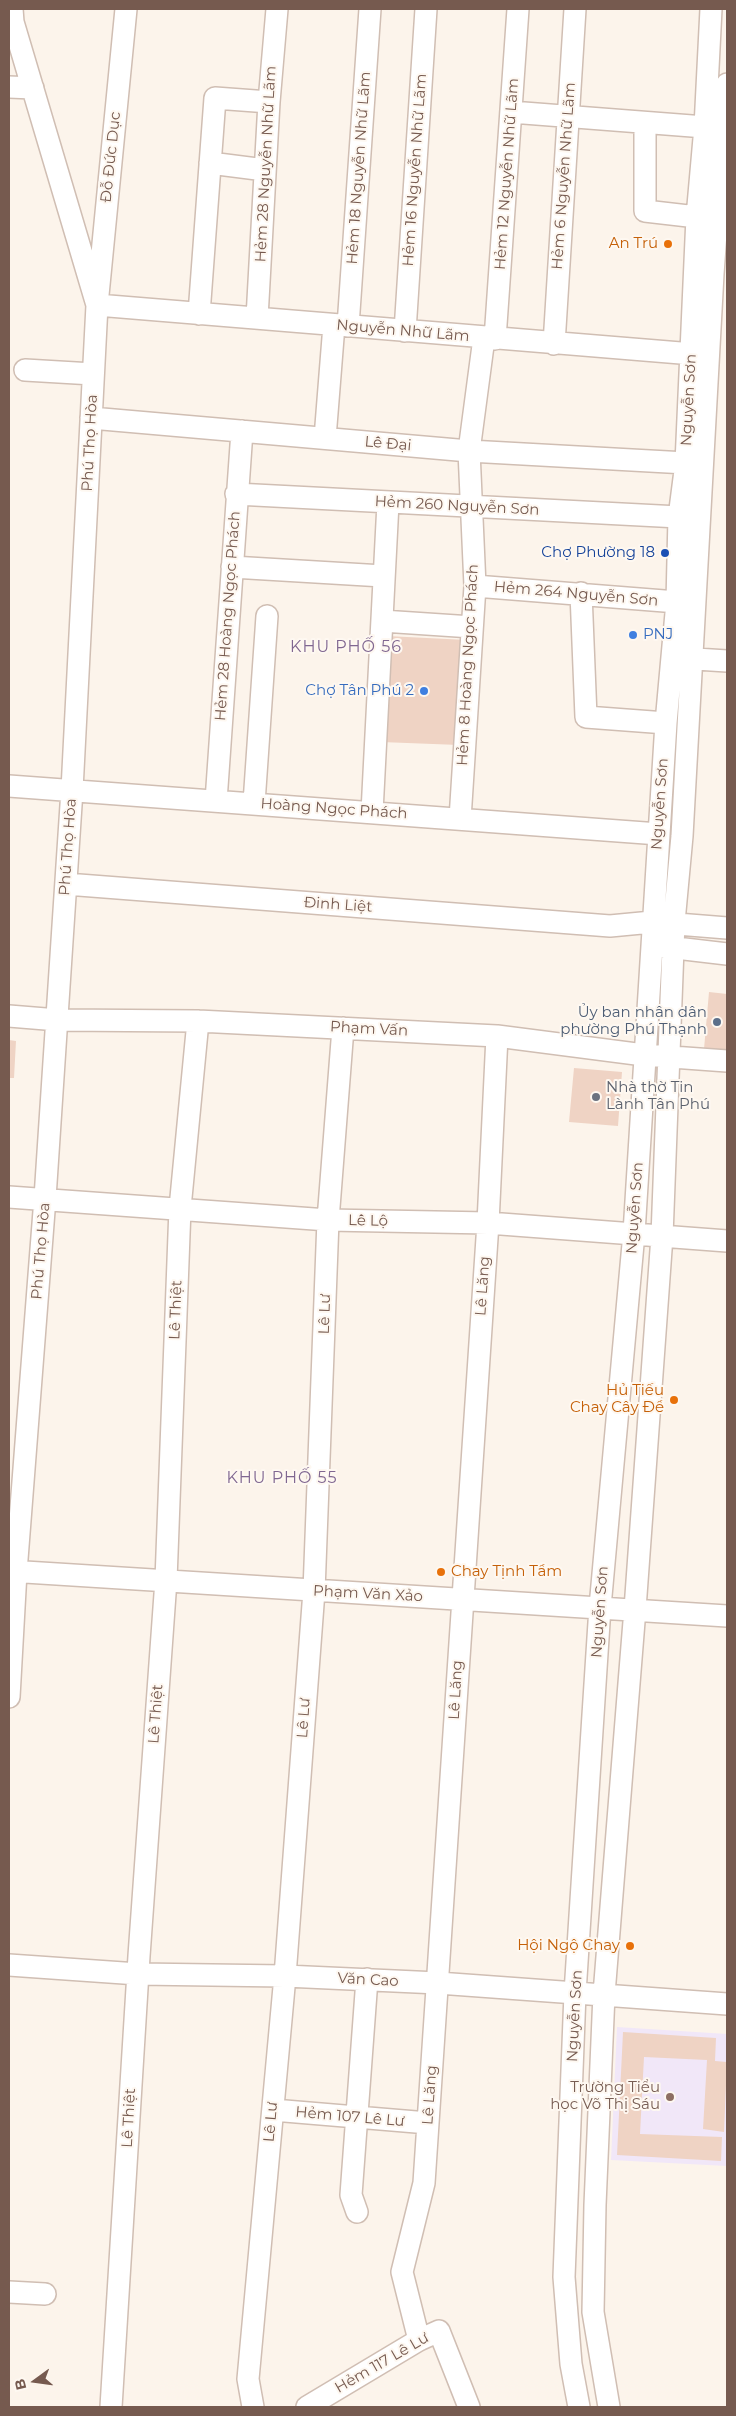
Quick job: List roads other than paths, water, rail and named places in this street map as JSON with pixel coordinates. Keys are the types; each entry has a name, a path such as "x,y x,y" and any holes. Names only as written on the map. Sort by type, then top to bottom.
{"street":[{"name":"Phú Thọ Hòa","path":"9,1696 12,1572 46,1198 58,1020 97,305 13,22 12,9"},
{"name":"Đỗ Đức Dục","path":"97,305 126,9"},
{"name":"Hẻm 28 Nguyễn Nhữ Lãm","path":"257,318 269,102 277,9"},
{"name":"Hẻm 18 Nguyễn Nhữ Lãm","path":"324,438 341,326 370,9"},
{"name":"Hẻm 16 Nguyễn Nhữ Lãm","path":"405,331 426,9"},
{"name":"Hẻm 12 Nguyễn Nhữ Lãm","path":"469,451 490,338 511,112 518,9"},
{"name":"Hẻm 6 Nguyễn Nhữ Lãm","path":"554,344 575,9"},
{"name":"Nguyễn Sơn","path":"609,2407 593,2312 604,1994 635,1609 662,1236 674,922 682,836 693,658 700,355 697,218 705,127 711,9"},
{"name":"Nguyễn Sơn","path":"579,2407 571,2364 565,2259 575,1993 600,1607 634,1233 652,922 666,723 677,602 679,518 700,355 720,275 727,84"},
{"path":"9,87 32,88"},
{"path":"199,314 215,98 269,102"},
{"path":"511,112 705,127"},
{"path":"645,123 645,211 697,218"},
{"path":"210,163 265,170"},
{"name":"Nguyễn Nhữ Lãm","path":"97,305 700,355"},
{"path":"25,370 93,374"},
{"name":"Lê Đại","path":"91,418 469,451 686,463"},
{"name":"Hẻm 28 Hoàng Ngọc Phách","path":"216,800 236,494 242,431"},
{"name":"Hẻm 8 Hoàng Ngọc Phách","path":"460,819 475,586 469,451"},
{"name":"Hẻm 260 Nguyễn Sơn","path":"236,494 679,518"},
{"path":"372,812 388,502"},
{"path":"232,567 383,576"},
{"name":"Hẻm 264 Nguyễn Sơn","path":"475,586 677,602"},
{"path":"581,593 586,717 666,723"},
{"path":"254,803 267,616"},
{"path":"382,621 472,627"},
{"path":"672,658 693,658 727,662"},
{"name":"Hoàng Ngọc Phách","path":"9,786 659,834"},
{"name":"Đinh Liệt","path":"66,884 610,926 674,922 727,928"},
{"name":"Đinh Liệt","path":"610,926 651,946 727,954"},
{"name":"Phạm Vấn","path":"9,1016 58,1020 198,1021 497,1036 644,1056 727,1060"},
{"name":"Lê Thiệt","path":"112,2407 138,1974 166,1580 180,1208 198,1021"},
{"name":"Lê Lư","path":"253,2407 248,2379 285,1976 314,1591 328,1220 342,1028"},
{"name":"Lê Lăng","path":"419,2340 402,2272 424,2183 488,1223 497,1036"},
{"name":"Lê Lộ","path":"9,1197 46,1198 328,1220 488,1223 727,1241"},
{"name":"Phạm Văn Xảo","path":"12,1572 166,1580 314,1591 462,1598 727,1616"},
{"name":"Văn Cao","path":"9,1965 138,1974 285,1976 438,1983 727,2004"},
{"path":"357,2212 351,2196 367,1980"},
{"name":"Hẻm 107 Lê Lư","path":"272,2110 428,2123"},
{"path":"565,2259 594,2260"},
{"path":"9,2292 45,2294"},
{"name":"Hẻm 117 Lê Lư","path":"307,2407 419,2340 439,2331 469,2407"}],"place":[{"name":"An Trú","path":"668,244"},
{"name":"Chợ Phường 18","path":"665,553"},
{"name":"PNJ","path":"633,635"},
{"name":"Chợ Tân Phú 2","path":"424,691"},
{"name":"Ủy ban nhân dân phường Phú Thạnh","path":"717,1022"},
{"name":"Nhà thờ Tin Lành Tân Phú","path":"596,1097"},
{"name":"Hủ Tiếu Chay Cây Đề","path":"674,1400"},
{"name":"Chay Tịnh Tầm","path":"441,1572"},
{"name":"Hội Ngộ Chay","path":"630,1946"},
{"name":"Trường Tiểu học Võ Thị Sáu","path":"670,2097"}],"district":[{"name":"KHU PHỐ 56","path":"346,647"},
{"name":"KHU PHỐ 55","path":"282,1478"}]}
